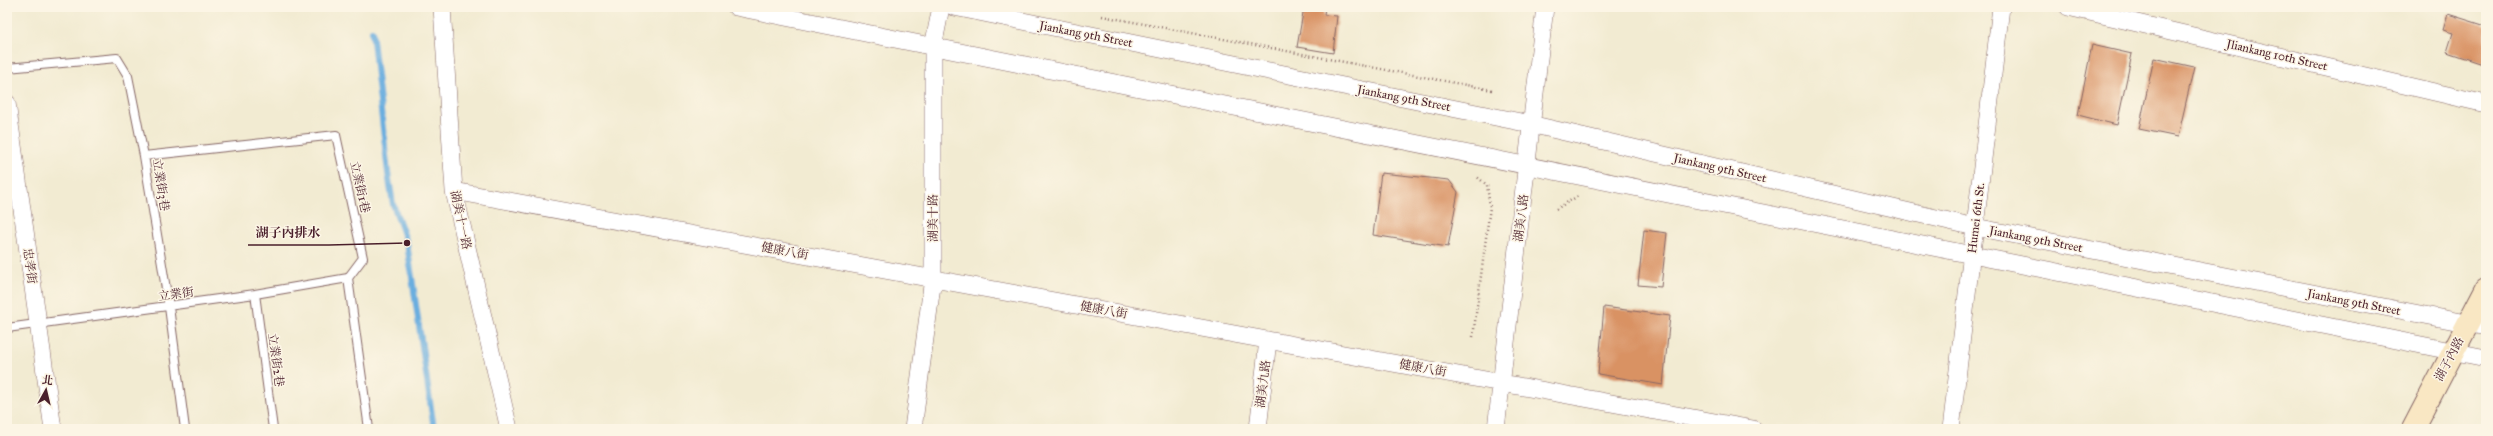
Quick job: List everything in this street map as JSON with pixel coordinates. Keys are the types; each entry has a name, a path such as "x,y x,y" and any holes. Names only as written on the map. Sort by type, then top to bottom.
{"street":[{"name":"湖美十一路","path":"442,7 454,191 509,429"},
{"path":"736,7 2452,353 2486,358"},
{"name":"湖美十路","path":"913,429 933,278 933,47 941,7"},
{"name":"Jiankang 9th Street","path":"954,7 1530,124 1975,227 2477,325"},
{"name":"湖美八路","path":"1496,429 1528,166 1530,124 1545,7"},
{"name":"Humei 6th St.","path":"1951,429 2001,7"},
{"name":"Jliankang 10th Street","path":"2068,7 2486,104"},
{"name":"忠孝街","path":"7,103 52,429"},
{"name":"健康八街","path":"454,191 1501,383 1724,426 1753,429"},
{"name":"湖子內路","path":"2412,429 2452,353 2477,325 2486,289"},
{"name":"湖美九路","path":"1258,429 1268,340"}],"lane":[{"name":"立業街3巷","path":"7,68 117,58 128,76 144,156 169,307 185,429"},
{"name":"立業街1巷","path":"144,156 336,135 363,258 348,278"},
{"name":"立業街","path":"7,328 169,307 348,278"},
{"path":"348,278 369,429"},
{"name":"立業街2巷","path":"255,294 273,429"}],"path":[{"path":"1100,16 1492,90"},
{"path":"1472,174 1479,177 1488,185 1490,207 1473,337"}],"building":[{"path":"1304,7 1325,7 1324,15 1337,16 1333,53 1297,47"},
{"path":"2448,14 2486,26 2486,65 2447,52 2453,33 2443,30"},
{"path":"2092,45 2132,54 2117,125 2078,115"},
{"path":"2154,58 2194,67 2178,137 2139,129"},
{"path":"1381,173 1449,180 1458,192 1448,247 1373,235"},
{"path":"1644,230 1667,233 1661,287 1638,285"},
{"path":"1604,307 1670,316 1663,385 1598,374"}],"waterway":[{"path":"372,31 388,173 393,204 407,243 434,429"}],"place":[{"name":"湖子內排水","path":"407,243"}]}
